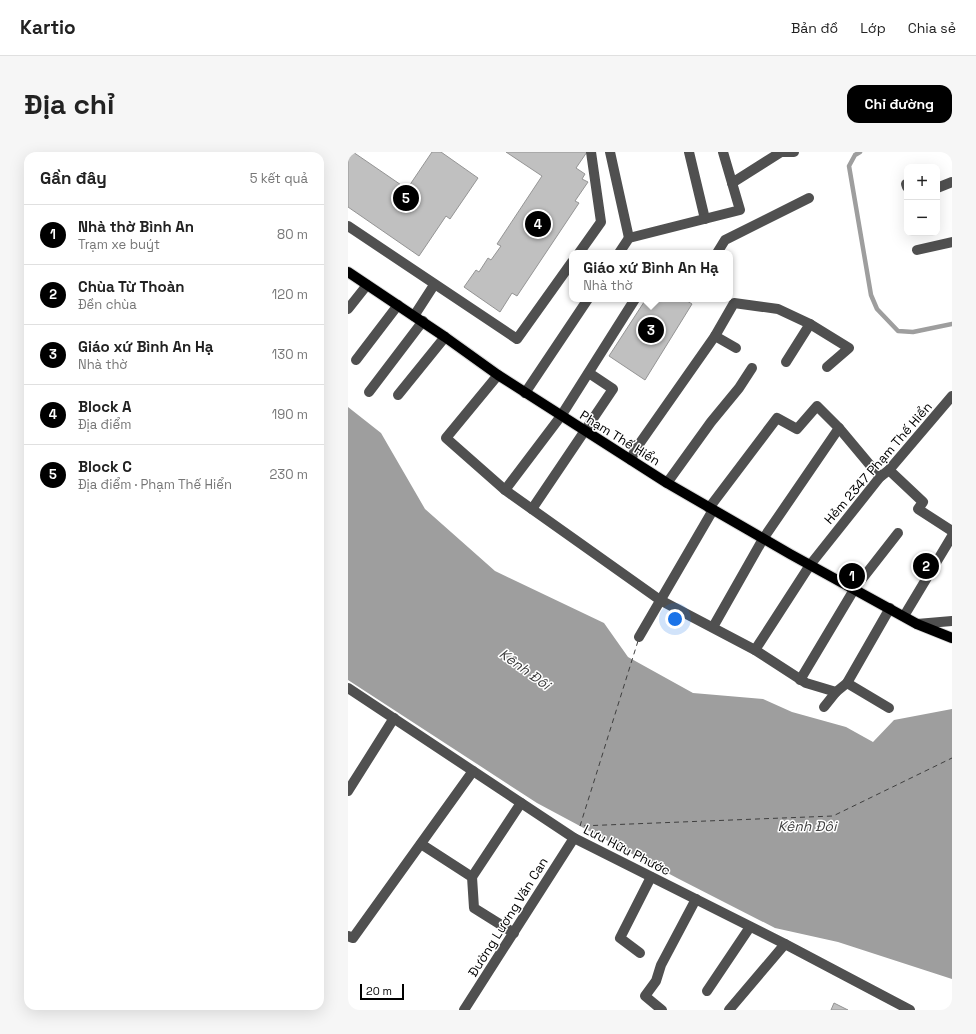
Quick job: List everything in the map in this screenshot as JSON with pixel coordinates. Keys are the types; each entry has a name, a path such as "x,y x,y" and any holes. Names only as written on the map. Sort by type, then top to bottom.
{"main road":[{"name":"Phạm Thế Hiển","path":"348,272 445,336 525,393 667,483 763,539 855,588 917,624"},
{"path":"917,624 952,638"}],"street":[{"path":"581,250 601,222 591,152"},
{"path":"689,152 705,219"},
{"path":"621,250 629,238 740,210 724,152"},
{"path":"732,183 781,152 794,152"},
{"path":"613,153 629,238"},
{"path":"940,187 952,182"},
{"path":"719,250 725,240 809,198"},
{"path":"348,226 434,285 517,339 569,266"},
{"path":"917,250 952,242"},
{"path":"348,309 367,285"},
{"path":"369,392 418,319 434,285"},
{"path":"733,301 778,309 810,324 849,348 827,367"},
{"path":"525,393 586,302"},
{"path":"505,490 561,416 633,302"},
{"path":"631,460 635,450 715,336 731,302"},
{"path":"356,360 398,305"},
{"path":"786,362 810,324"},
{"path":"398,395 445,336"},
{"path":"715,336 736,348"},
{"path":"667,483 711,422 739,388 752,368"},
{"path":"532,509 585,432 613,388 589,373"},
{"path":"498,375 446,438 505,490 660,600 755,650 800,680 836,692"},
{"name":"Hẻm 2347 Phạm Thế Hiển","path":"755,650 810,565 880,477 889,470 952,396"},
{"path":"639,637 711,509 776,418 797,430 817,406 840,428 880,477"},
{"path":"713,627 763,539 840,428"},
{"path":"889,470 923,502 918,509 952,531"},
{"path":"800,680 855,588 898,533"},
{"path":"904,616 952,536"},
{"path":"824,707 836,692 847,683 890,608"},
{"path":"917,624 952,622"},
{"path":"847,683 889,708"},
{"name":"Lưu Hữu Phước","path":"348,688 574,838 784,944 910,1010"},
{"path":"348,791 394,718"},
{"path":"348,936 353,938 473,771"},
{"path":"514,932 474,908 472,877 521,803"},
{"name":"Đường Lương Văn Can","path":"464,1010 574,838"},
{"path":"421,844 472,877"},
{"path":"640,953 620,938 651,877"},
{"path":"662,1010 645,996 656,981 661,965 696,899"},
{"path":"707,991 750,927"},
{"path":"729,1010 784,944"}],"water":[{"name":"Kênh Đôi","path":"348,407 381,433 425,509 495,571 604,623 628,657 693,693 763,699 792,712 846,727 873,742 894,720 952,709 952,979 838,942 775,928 677,878 537,803 348,680"}],"building":[{"path":"348,152 353,152 407,189 432,152 441,152 478,178 450,219 446,216 419,256 348,207"},
{"path":"506,152 587,152 576,168 585,174 582,179 588,182 575,201 579,203 517,296 512,293 500,312 464,287 476,270 479,272 488,258 491,260 501,246 497,244 542,176"},
{"path":"644,302 689,302 692,304 645,380 609,356"},
{"path":"834,1003 848,1010 831,1010"}],"waterway":[{"path":"860,152 855,155 849,166 871,295 877,309 898,331 913,332 952,324"}],"ferry route":[{"path":"638,641 580,826 833,816 952,758"}],"place":[{"name":"Block C","path":"406,198"},
{"name":"Block A","path":"538,224"},
{"name":"Giáo xứ Bình An Hạ","path":"651,330"},
{"name":"Chùa Từ Thoàn","path":"926,566"},
{"name":"Nhà thờ Bình An","path":"852,576"}]}
